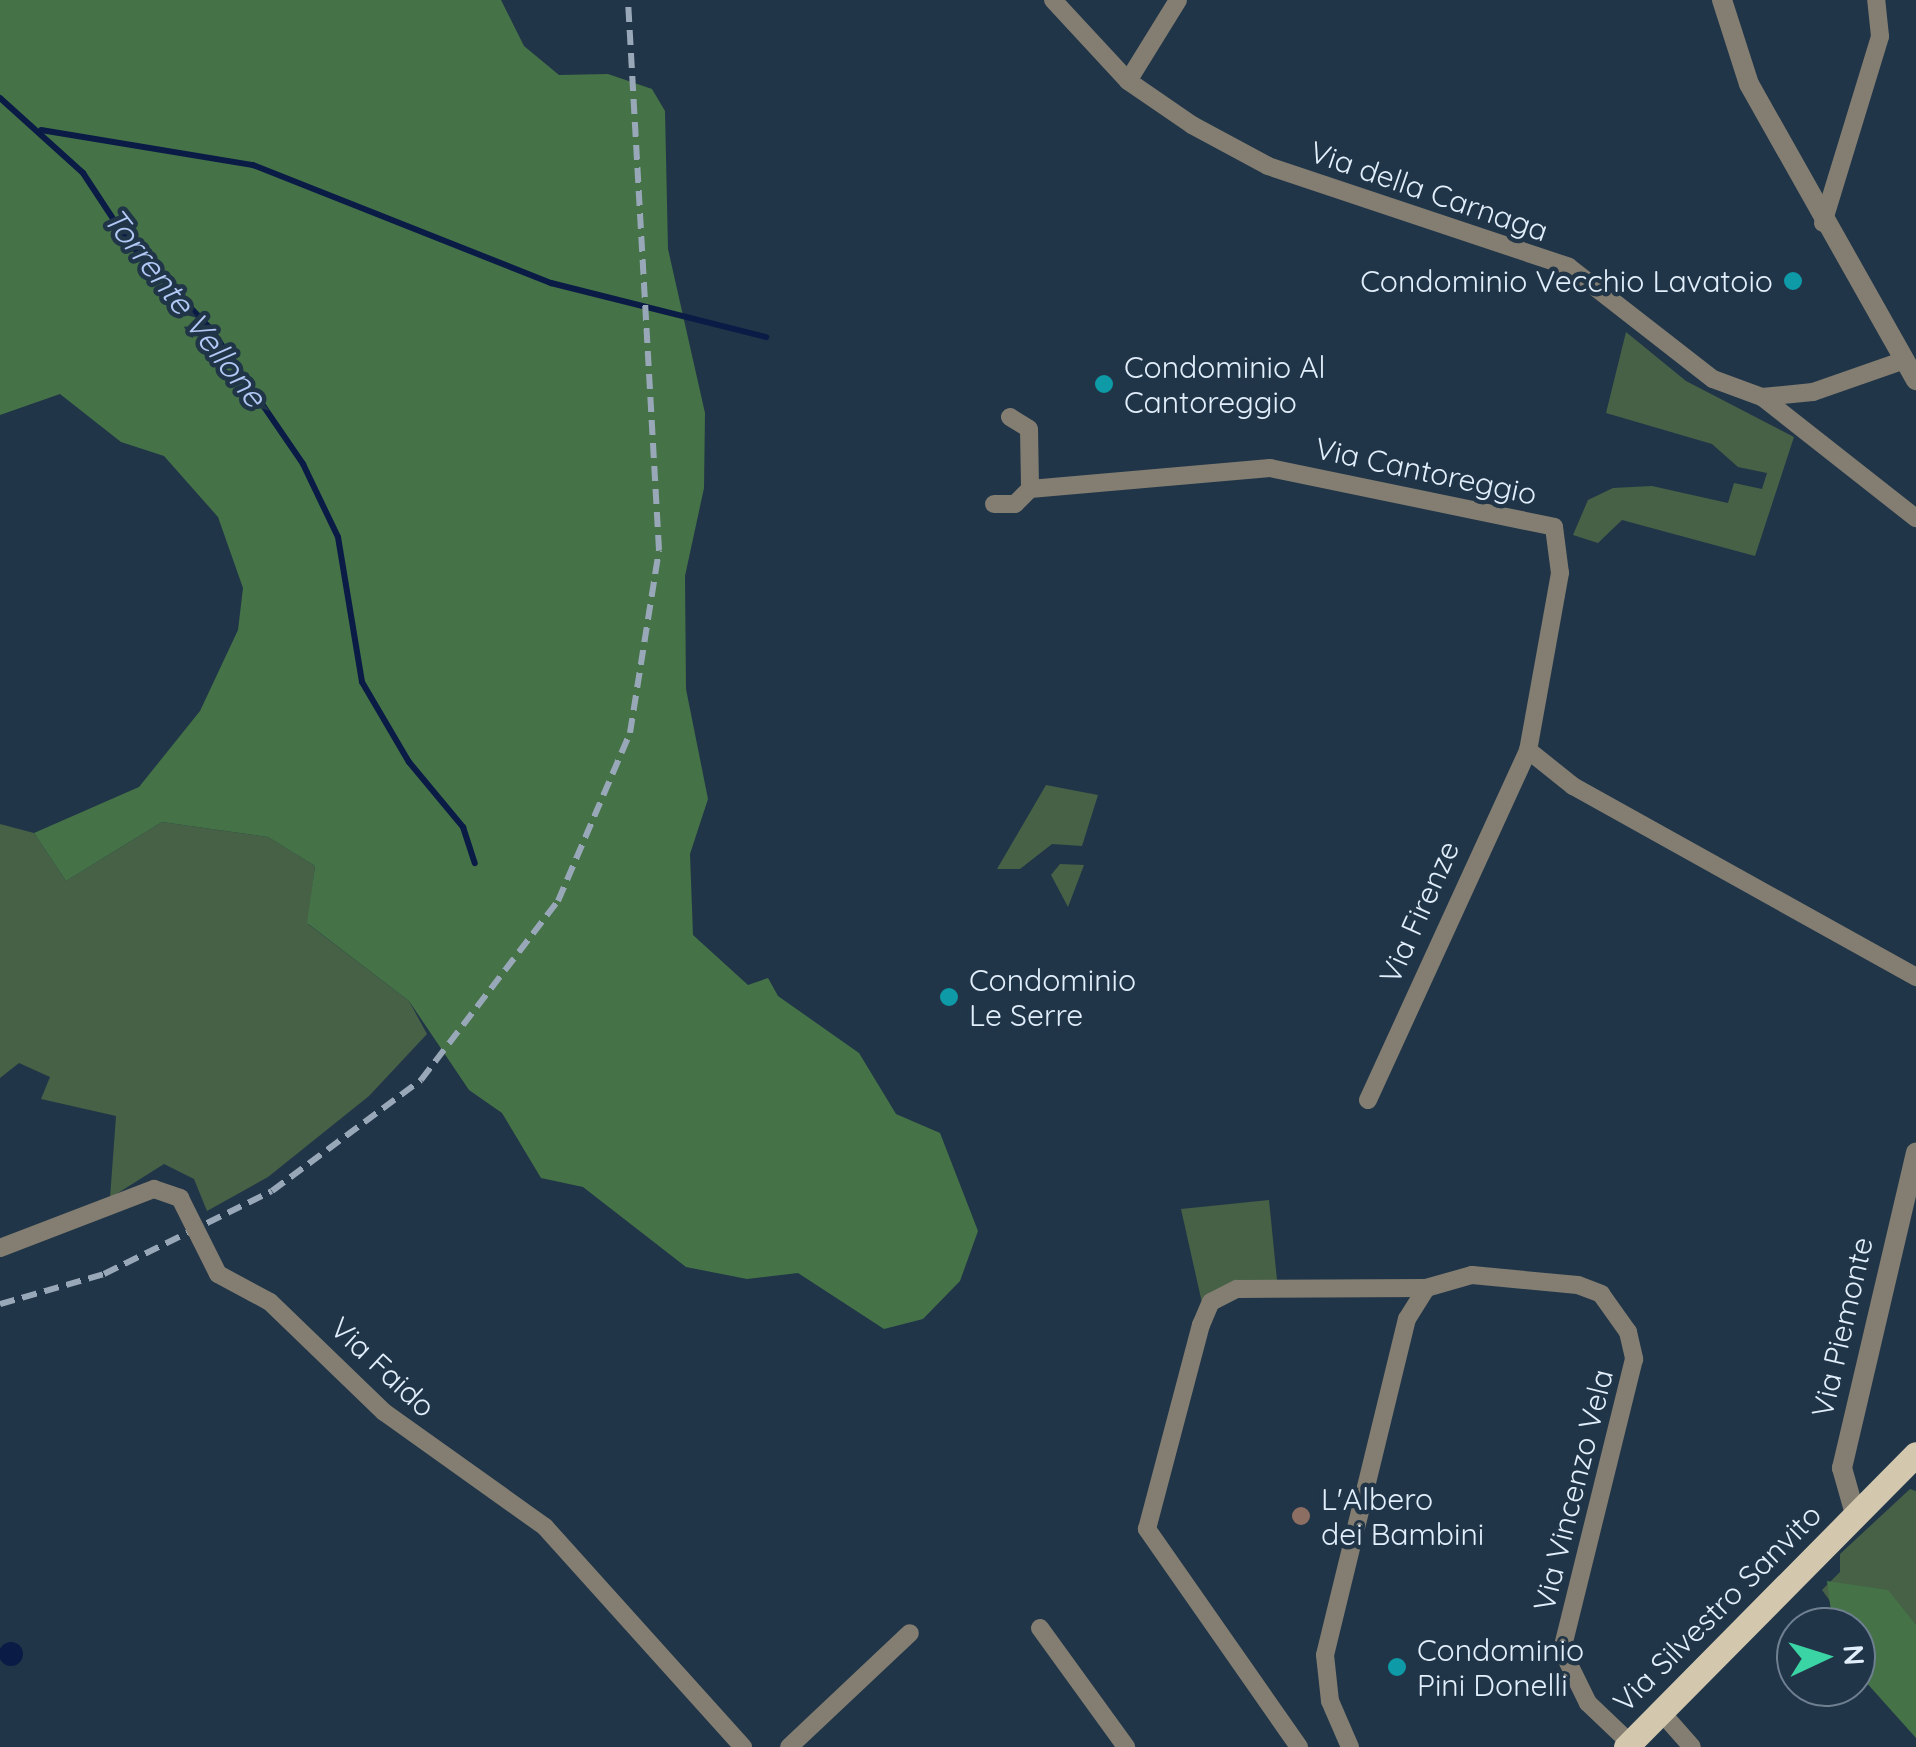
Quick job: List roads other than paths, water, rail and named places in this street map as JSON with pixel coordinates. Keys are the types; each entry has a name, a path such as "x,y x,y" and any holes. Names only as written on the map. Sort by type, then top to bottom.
{"main road":[{"name":"Via Silvestro Sanvito","path":"1628,1745 1916,1454"}],"street":[{"name":"Via della Carnaga","path":"1053,0 1079,34 1128,81 1268,166 1568,267 1679,359 1762,397 1916,518"},
{"path":"1070,0 1079,34"},
{"path":"1128,81 1178,0"},
{"path":"1722,0 1748,84 1899,362 1916,380"},
{"path":"1823,223 1880,36 1876,0"},
{"path":"1762,397 1823,390 1899,362"},
{"path":"1010,417 1029,430 1030,489"},
{"name":"Via Cantoreggio","path":"994,504 1015,504 1030,489 1270,468 1554,527 1560,574 1528,750"},
{"path":"1528,750 1574,786 1916,976"},
{"name":"Via Firenze","path":"1368,1100 1528,750"},
{"name":"Via Piemonte","path":"1855,1514 1842,1468 1916,1153"},
{"name":"Via Faido","path":"0,1248 154,1190 180,1198 218,1274 270,1302 384,1412 546,1527 743,1747"},
{"name":"Via Vincenzo Vela","path":"1299,1747 1147,1529 1212,1302 1237,1289 1410,1281 1426,1288 1472,1275 1578,1285 1601,1294 1628,1332 1634,1359 1562,1650 1588,1703 1628,1745"},
{"path":"1350,1747 1330,1701 1325,1656 1406,1319 1426,1288"},
{"path":"1040,1628 1126,1747"},
{"path":"789,1747 910,1633"},
{"path":"1662,1713 1692,1747"}],"water":[{"path":"11,1642 20,1645 20,1663 11,1666 2,1663 -1,1654 2,1645"}],"waterway":[{"name":"Torrente Vellone","path":"0,98 83,173 129,243 210,328 303,464 338,537 362,682 409,762 463,827 475,863"},
{"path":"41,130 253,165 551,283 766,337"}],"railway":[{"path":"0,1304 104,1274 272,1191 421,1080 558,901 630,733 659,550 628,0"}],"place":[{"name":"Condominio Vecchio Lavatoio","path":"1793,281"},
{"name":"Condominio Al Cantoreggio","path":"1104,384"},
{"name":"Condominio Le Serre","path":"949,997"},
{"name":"L'Albero dei Bambini","path":"1301,1516"},
{"name":"Condominio Pini Donelli","path":"1397,1667"}]}
